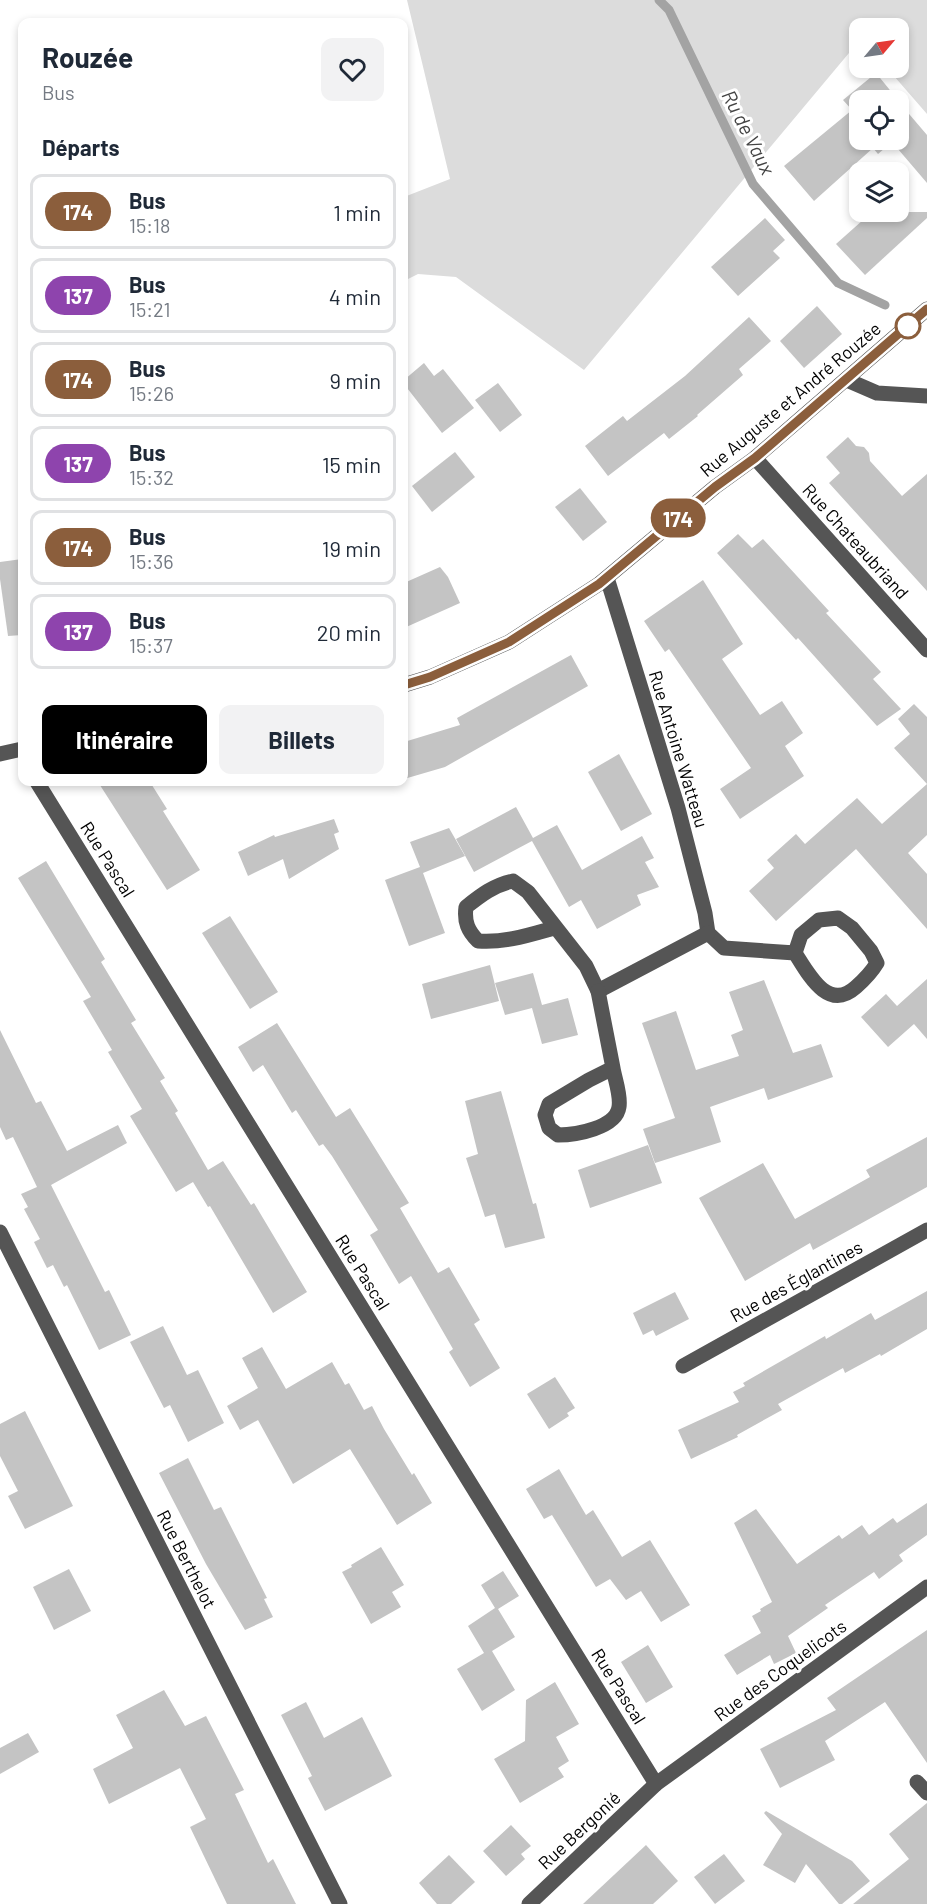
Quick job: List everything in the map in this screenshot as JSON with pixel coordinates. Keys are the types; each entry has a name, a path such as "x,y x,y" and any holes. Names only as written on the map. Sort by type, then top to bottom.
{"street":[{"name":"Rue Auguste et André Rouzée","path":"408,684 430,677 509,642 606,578 715,487 755,458 927,309"},
{"path":"847,380 877,393 927,396"},
{"name":"Rue Chateaubriand","path":"755,458 927,650"},
{"name":"Rue Antoine Watteau","path":"606,578 678,808 708,933"},
{"path":"0,754 18,752"},
{"name":"Rue Pascal","path":"39,786 656,1784"},
{"path":"554,928 493,942 478,941 469,932 464,917 466,907 481,895 499,884 513,881 528,892 586,966 598,991 613,1068 620,1106 615,1118 604,1126 558,1136 549,1128 545,1115 549,1104 613,1068"},
{"path":"838,918 852,928 871,951 877,963 870,974 851,992 839,997 827,994 807,973 795,953 801,935 819,920 838,918"},
{"path":"598,991 708,933 724,948 795,953"},
{"name":"Rue des Églantines","path":"683,1366 927,1230"},
{"name":"Rue Berthelot","path":"0,1232 340,1904"},
{"name":"Rue des Coquelicots","path":"656,1784 927,1587"},
{"name":"Rue Bergonié","path":"529,1904 656,1784"}],"shaded area":[{"path":"407,0 927,0 927,114 909,93 909,90 906,90 896,78 909,78 909,18 849,18 849,53 584,370 456,277 418,274 408,279 408,195 450,179"}],"building":[{"path":"870,78 880,78 890,90 855,90"},
{"path":"849,95 849,107 843,100"},
{"path":"849,112 849,150 871,150 857,162 849,162 849,170 814,201 784,166"},
{"path":"909,114 927,135 927,183 899,150 909,150"},
{"path":"909,212 927,212 927,218 865,275 836,244 861,222 909,222"},
{"path":"765,218 785,240 773,251 780,258 738,296 711,267"},
{"path":"817,306 842,334 804,368 780,341"},
{"path":"749,317 771,341 739,369 743,375 669,439 664,433 608,476 585,446 623,416 627,421 685,376"},
{"path":"424,363 434,376 443,369 474,408 442,433 408,389 408,377"},
{"path":"498,383 522,415 500,432 475,400"},
{"path":"848,437 856,446 864,447 869,453 870,461 902,496 927,474 927,591 829,483 840,473 826,457"},
{"path":"455,452 475,477 432,512 412,486"},
{"path":"580,488 607,522 583,541 555,507"},
{"path":"738,534 752,548 763,539 829,611 826,613 881,672 873,679 901,709 877,726 798,638 796,640 717,553"},
{"path":"18,560 18,635 8,636 0,579 0,562"},
{"path":"440,567 448,577 460,603 408,626 408,581"},
{"path":"703,580 743,644 722,659 760,715 782,701 803,733 785,746 804,776 740,819 720,789 751,768 669,649 665,652 644,621"},
{"path":"571,655 588,686 445,767 408,778 408,741 460,725 457,718"},
{"path":"914,704 927,717 927,784 894,748 910,734 898,719"},
{"path":"619,754 652,814 621,831 588,772"},
{"path":"927,784 927,835 908,853 927,874 927,929 856,849 776,921 749,891 774,868 767,860 796,834 805,844 857,798 882,824"},
{"path":"101,786 153,786 167,809 163,811 200,870 167,890"},
{"path":"516,807 533,838 557,825 582,870 642,836 654,858 645,862 659,887 637,895 641,905 597,929 581,900 569,907 532,841 474,872 456,839"},
{"path":"334,819 339,832 334,834 339,849 289,879 283,859 248,876 238,852 274,835 275,837"},
{"path":"449,828 465,856 423,873 445,933 409,946 385,880 420,867 410,842"},
{"path":"46,861 105,959 101,962 136,1020 131,1023 165,1078 160,1081 178,1111 175,1113 208,1170 223,1161 251,1205 254,1203 307,1292 273,1313 210,1206 208,1207 193,1182 176,1192 130,1116 142,1109 108,1052 112,1050 83,1001 91,997 18,878"},
{"path":"230,916 278,992 250,1009 202,933"},
{"path":"490,965 499,1001 431,1019 422,984"},
{"path":"533,973 542,1005 568,998 578,1035 542,1044 532,1008 505,1015 495,983"},
{"path":"927,979 927,1039 914,1024 888,1047 861,1017 886,994 897,1006"},
{"path":"764,980 793,1053 821,1044 833,1077 768,1100 764,1088 710,1107 721,1142 655,1163 643,1129 675,1118 642,1023 676,1011 696,1070 739,1056 731,1035 743,1030 729,992"},
{"path":"277,1023 336,1117 350,1108 409,1203 400,1208 438,1273 449,1267 480,1320 474,1324 500,1368 470,1387 449,1352 453,1349 411,1276 399,1284 370,1235 378,1230 332,1156 323,1144 319,1146 296,1110 292,1113 263,1065 253,1072 238,1047"},
{"path":"0,1030 36,1103 41,1101 67,1151 118,1125 127,1143 51,1185 105,1292 109,1290 131,1335 99,1350 67,1285 64,1287 53,1265 47,1268 34,1242 40,1239 24,1209 28,1207 21,1194 37,1187 13,1137 6,1140 0,1127"},
{"path":"501,1091 545,1238 505,1248 495,1214 485,1217 466,1158 478,1154 465,1101"},
{"path":"927,1137 927,1187 813,1250 810,1243 745,1281 699,1198 763,1163 795,1219 870,1177 866,1170"},
{"path":"648,1145 662,1183 590,1208 578,1170"},
{"path":"927,1291 927,1329 881,1356 880,1354 845,1373 843,1368 778,1404 782,1410 737,1435 738,1437 691,1459 678,1430 739,1402 733,1392 745,1386 743,1383 825,1336 826,1339 871,1313 875,1320"},
{"path":"675,1292 689,1319 656,1336 653,1330 643,1335 633,1313"},
{"path":"163,1326 187,1375 198,1370 224,1423 188,1442 170,1405 164,1408 130,1342"},
{"path":"262,1347 286,1389 332,1362 345,1385 349,1383 364,1410 372,1406 412,1475 414,1473 432,1503 397,1525 350,1449 293,1484 258,1420 240,1430 227,1406 258,1388 242,1358"},
{"path":"555,1377 575,1408 567,1413 569,1416 549,1429 527,1394"},
{"path":"25,1411 73,1506 25,1529 8,1496 18,1491 0,1456 0,1424"},
{"path":"188,1458 214,1510 221,1507 267,1598 264,1599 273,1617 245,1630 206,1564 159,1473"},
{"path":"559,1469 586,1515 593,1510 622,1557 650,1540 690,1605 661,1622 641,1591 626,1600 610,1579 596,1587 552,1515 544,1519 526,1489"},
{"path":"927,1503 927,1535 899,1555 903,1561 879,1579 874,1572 825,1605 828,1608 788,1636 796,1653 774,1664 770,1655 737,1675 724,1655 761,1633 752,1616 772,1602 734,1523 756,1509 797,1564 839,1535 842,1539 862,1525 869,1535 893,1518 897,1523"},
{"path":"381,1547 404,1585 392,1592 401,1607 371,1624 342,1572"},
{"path":"69,1569 91,1611 54,1630 33,1587"},
{"path":"503,1571 519,1596 498,1609 515,1637 492,1651 515,1690 482,1711 457,1669 484,1653 468,1626 495,1608 481,1585"},
{"path":"927,1630 927,1763 885,1702 825,1741 835,1760 780,1788 760,1749 836,1710 827,1698"},
{"path":"648,1645 673,1687 646,1703 621,1662"},
{"path":"555,1682 579,1724 556,1737 569,1761 558,1768 564,1777 520,1803 494,1759 525,1741 526,1700"},
{"path":"164,1690 185,1726 206,1716 244,1790 235,1794 268,1863 273,1859 296,1904 227,1904 190,1827 206,1819 180,1768 109,1804 93,1769 133,1748 116,1715"},
{"path":"306,1702 324,1738 362,1717 392,1776 325,1811 308,1778 312,1776 281,1715"},
{"path":"28,1733 39,1752 0,1774 0,1748"},
{"path":"927,1803 927,1904 853,1904 909,1859 889,1834"},
{"path":"766,1811 852,1861 870,1881 839,1904 806,1864 795,1883 763,1865 782,1834 764,1813"},
{"path":"511,1825 531,1846 521,1854 525,1859 506,1876 483,1851"},
{"path":"646,1845 678,1881 653,1904 583,1904"},
{"path":"724,1854 745,1881 715,1904 694,1877"},
{"path":"449,1855 475,1882 451,1904 437,1904 419,1883"}],"waterway":[{"name":"Ru de Vaux","path":"659,0 669,10 753,184 838,283 885,305"}],"bus line":[{"name":"174","path":"408,684 430,677 509,642 599,584 715,487 755,458 927,309"}]}
